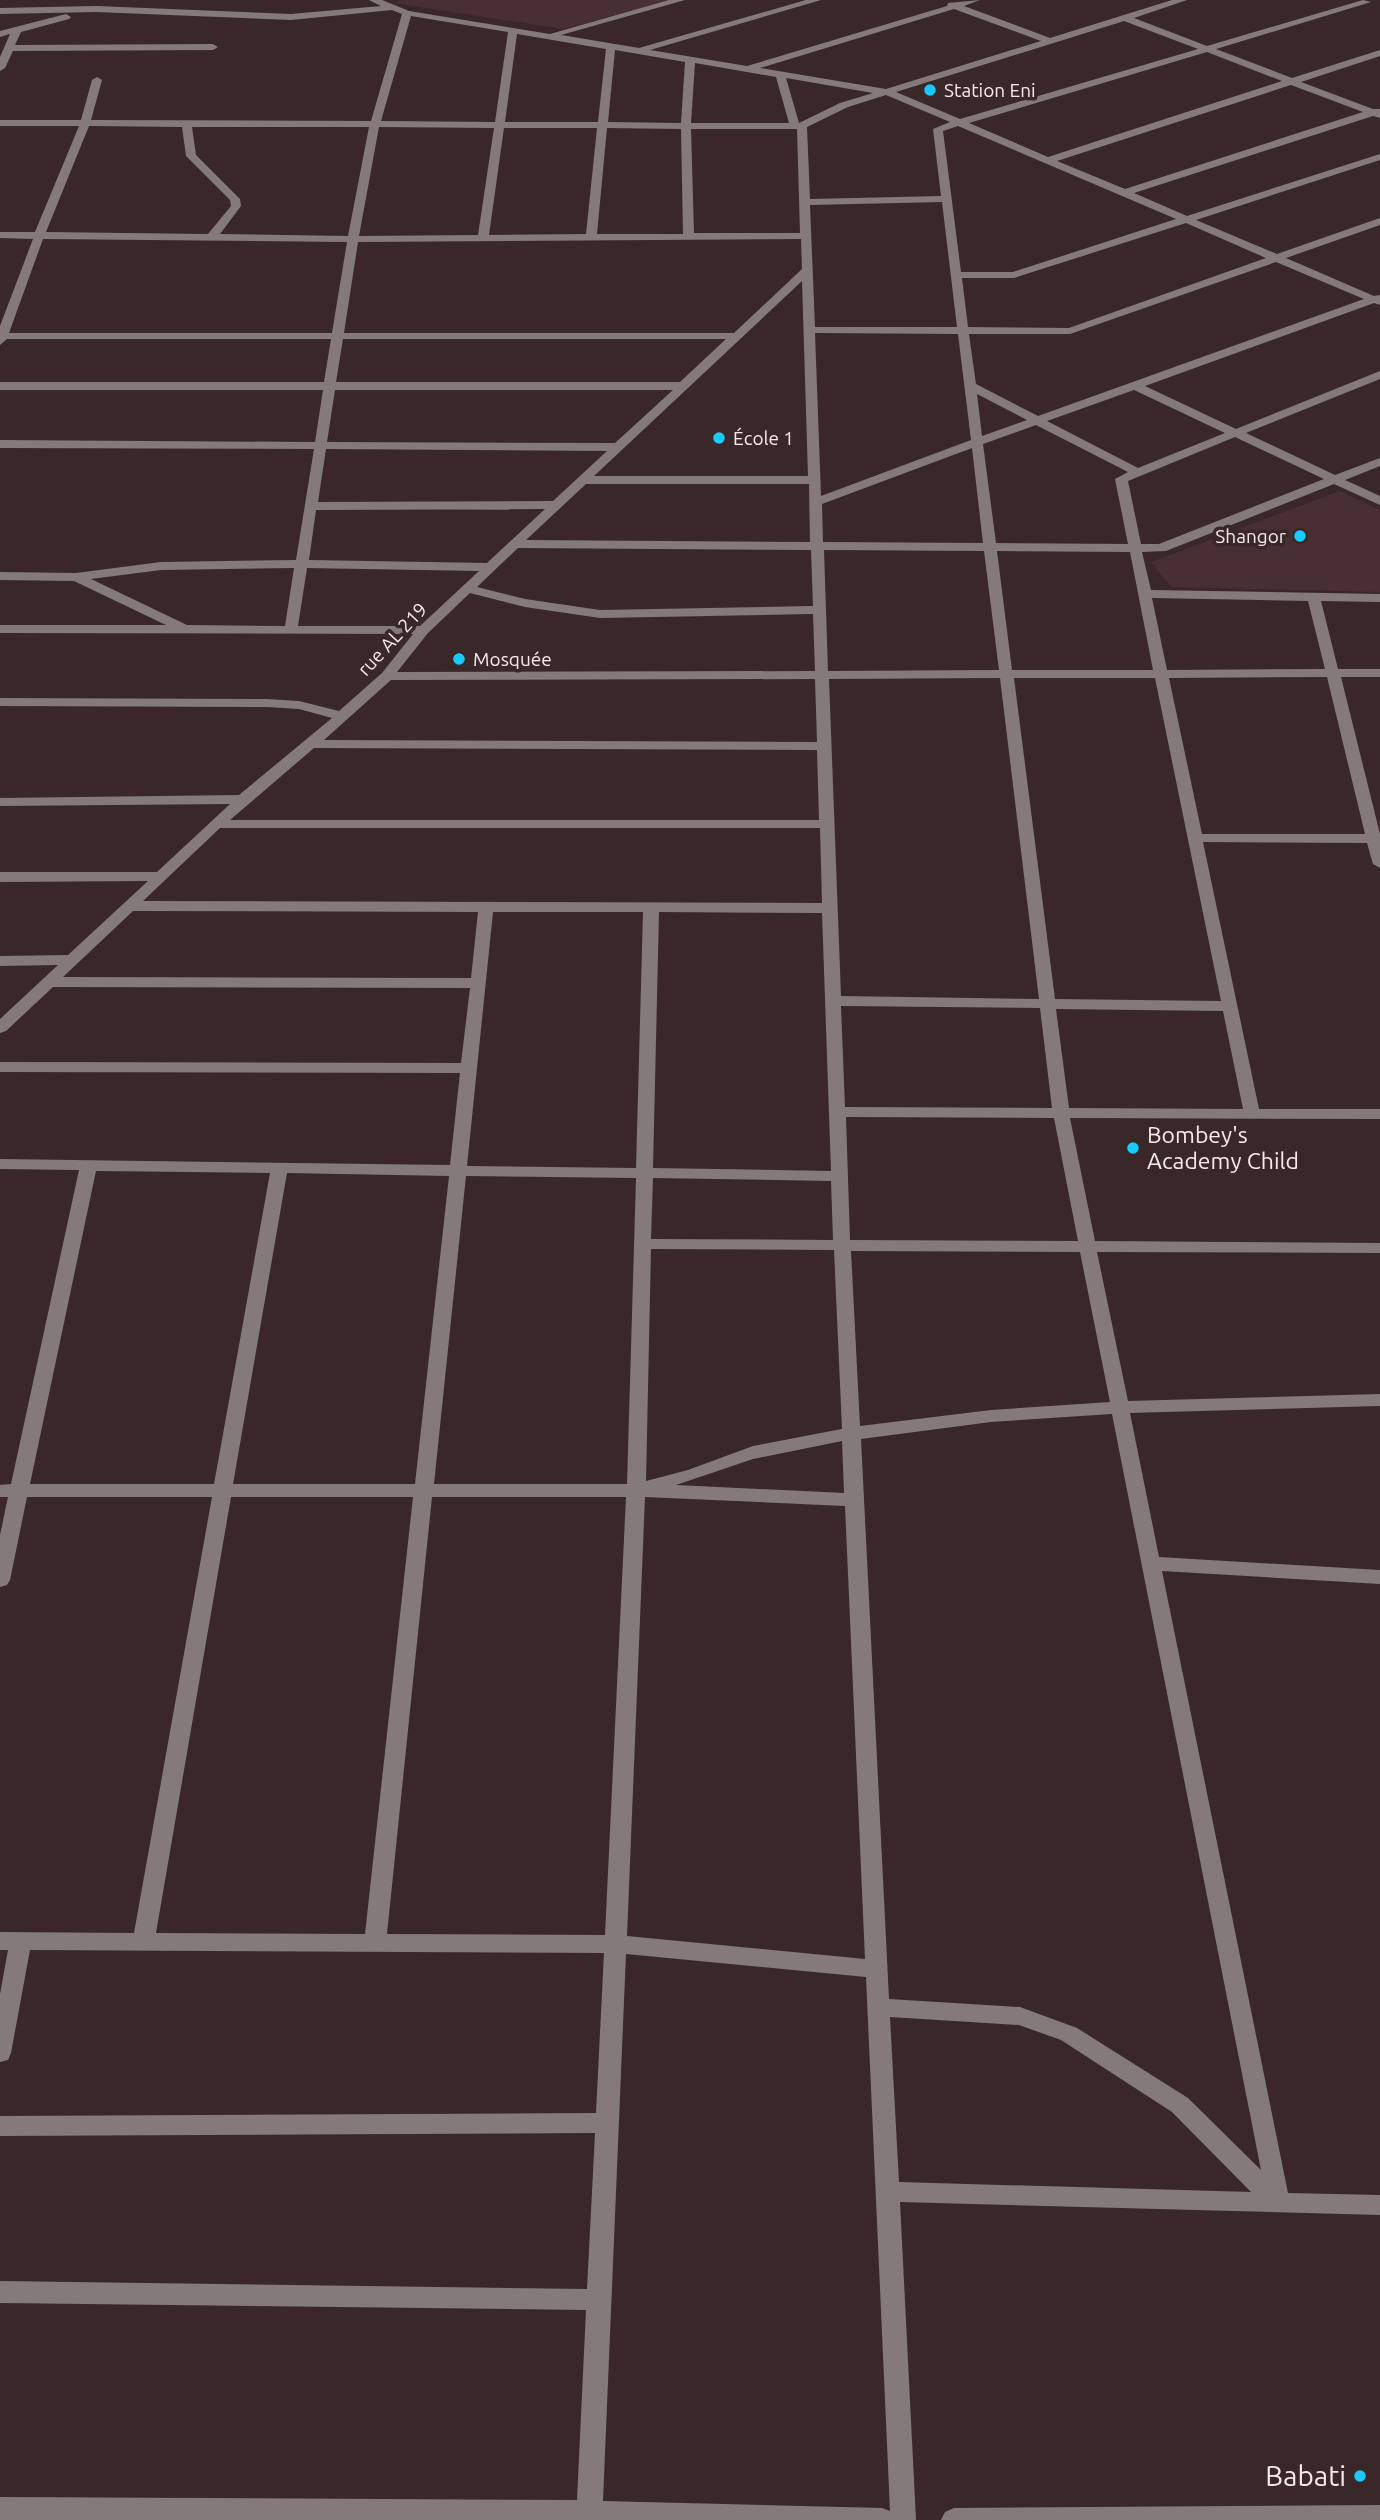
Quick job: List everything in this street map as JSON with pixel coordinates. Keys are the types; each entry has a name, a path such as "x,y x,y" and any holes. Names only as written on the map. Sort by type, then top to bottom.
{"street":[{"path":"0,34 129,0"},
{"path":"374,0 407,13 887,92 1378,299"},
{"path":"548,36 680,0"},
{"path":"938,0 1050,41"},
{"path":"747,69 975,0"},
{"path":"0,123 799,126 844,105 1182,0"},
{"path":"639,50 810,1"},
{"path":"1279,2204 1061,1113 938,129 1364,1 1380,7"},
{"path":"0,11 96,9 291,17 390,8"},
{"path":"291,630 353,239 374,124 407,13"},
{"path":"1125,18 1378,112"},
{"path":"0,68 18,29"},
{"path":"483,238 513,30"},
{"path":"591,237 611,46"},
{"path":"9,48 214,47"},
{"path":"1048,160 1380,53"},
{"path":"689,237 686,126 690,59"},
{"path":"780,74 799,126 805,202 839,1176 903,2520"},
{"path":"97,80 85,125 1,338 737,336"},
{"path":"1124,193 1378,112"},
{"path":"187,125 191,156 235,200 236,206 211,238"},
{"path":"955,275 1014,275 1380,156"},
{"path":"805,202 947,199"},
{"path":"810,330 1070,331 1380,221"},
{"path":"0,236 353,239 806,236"},
{"name":"rue AL 219","path":"0,1028 243,799 311,744 387,676 423,630 807,270"},
{"path":"816,502 976,441 1040,421 1378,299"},
{"path":"1252,1114 1121,479 1380,376"},
{"path":"969,385 1137,472"},
{"path":"0,386 684,386"},
{"path":"1136,386 1380,501"},
{"path":"0,444 618,447"},
{"path":"515,544 1161,548 1380,462"},
{"path":"583,480 815,480"},
{"path":"311,506 556,505"},
{"path":"0,576 76,577 161,566 302,564 491,567"},
{"path":"76,577 185,630"},
{"path":"469,589 525,603 600,614 820,610"},
{"path":"1144,594 1380,598"},
{"path":"1314,598 1377,839 1380,864"},
{"path":"0,629 423,630"},
{"path":"387,676 1380,673"},
{"path":"0,702 267,702 299,705 342,716"},
{"path":"311,744 824,747"},
{"path":"0,802 243,799"},
{"path":"217,824 827,824"},
{"path":"1195,838 1377,839"},
{"path":"0,877 162,876"},
{"path":"130,906 651,910 830,908"},
{"path":"374,1942 486,908"},
{"path":"589,2516 636,1490 651,910"},
{"path":"0,961 72,960"},
{"path":"48,982 477,983"},
{"path":"833,1001 1230,1006"},
{"path":"0,1067 468,1068"},
{"path":"837,1112 1380,1114"},
{"path":"0,1164 839,1176"},
{"path":"0,1580 89,1165"},
{"path":"144,1941 279,1168"},
{"path":"642,1244 1380,1248"},
{"path":"636,1490 699,1473 757,1451 851,1434 1005,1415 1120,1406 1380,1400"},
{"path":"0,1491 636,1490 854,1500"},
{"path":"1151,1563 1380,1577"},
{"path":"0,2053 10,1941 615,1944 876,1969"},
{"path":"878,2007 1020,2016 1069,2034 1180,2105 1279,2204"},
{"path":"0,2126 607,2123"},
{"path":"887,2192 1380,2205"},
{"path":"0,2292 599,2300"},
{"path":"0,2509 882,2520"},
{"path":"954,2520 1380,2516"}],"shaded area":[{"path":"402,0 670,0 563,29 393,3"},
{"name":"Shangor","path":"1340,491 1380,510 1380,592 1171,587 1151,562"}],"place":[{"name":"Station Eni","path":"930,90"},
{"name":"École 1","path":"719,438"},
{"name":"Shangor","path":"1300,536"},
{"name":"Mosquée","path":"459,659"},
{"name":"Bombey's Academy Child","path":"1133,1148"},
{"name":"Babati","path":"1360,2476"}]}
